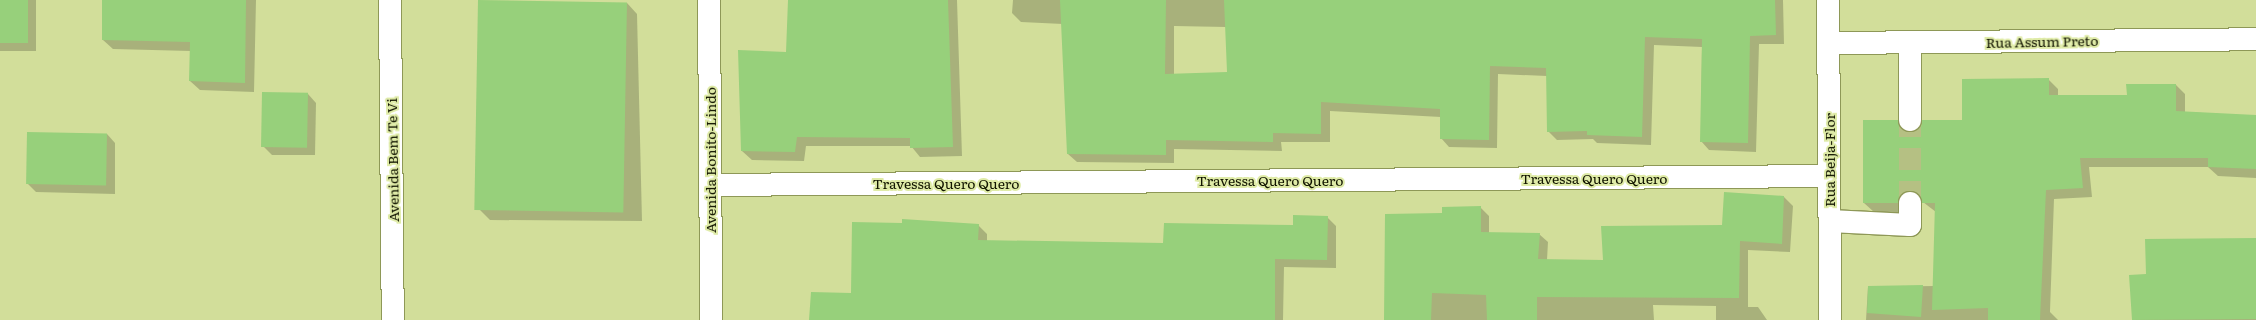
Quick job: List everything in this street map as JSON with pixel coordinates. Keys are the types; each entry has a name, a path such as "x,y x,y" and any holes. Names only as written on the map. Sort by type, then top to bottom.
{"street":[{"name":"Avenida Bem Te Vi","path":"390,0 393,320"},
{"name":"Avenida Bonito-Lindo","path":"709,0 712,320"},
{"name":"Rua Beija-Flor","path":"1828,0 1830,320"},
{"name":"Rua Assum Preto","path":"1829,43 2256,39"},
{"path":"1910,42 1910,120"},
{"name":"Travessa Quero Quero","path":"710,185 1830,176"},
{"path":"1830,221 1910,225 1910,203"}],"building":[{"path":"0,0 28,0 28,43 0,43"},
{"path":"102,0 246,0 245,83 189,81 190,42 102,40"},
{"path":"478,0 627,3 623,213 474,210"},
{"path":"788,0 948,0 953,147 910,148 910,138 797,137 795,152 741,151 738,50 786,52"},
{"path":"1060,0 1166,0 1165,74 1227,72 1224,0 1775,0 1776,35 1750,36 1748,143 1700,142 1702,39 1645,37 1642,137 1587,135 1587,131 1547,132 1546,68 1490,66 1489,140 1440,139 1440,109 1321,102 1321,134 1273,133 1273,142 1166,140 1166,155 1067,154"},
{"path":"2049,78 2049,95 2127,95 2126,84 2176,84 2176,111 2256,115 2256,169 2208,167 2208,158 2080,158 2083,188 2046,190 2040,320 1988,320 1988,308 1932,310 1935,203 1922,203 1917,192 1910,191 1899,196 1898,203 1863,203 1863,120 1898,120 1903,131 1910,132 1921,127 1922,120 1962,120 1962,79"},
{"path":"262,92 308,93 307,148 261,147"},
{"path":"27,132 107,133 106,185 26,184"},
{"path":"1724,192 1784,196 1782,244 1740,241 1739,298 1537,297 1537,320 1487,320 1486,295 1432,293 1431,320 1384,320 1385,214 1442,213 1442,207 1481,206 1481,232 1540,233 1538,259 1603,260 1601,226 1722,225"},
{"path":"1293,215 1328,216 1327,260 1275,259 1275,320 809,320 811,292 851,293 852,222 902,223 902,219 979,224 978,240 1163,243 1164,223 1293,225"},
{"path":"2256,238 2256,319 2132,320 2129,275 2146,274 2145,239"},
{"path":"1923,285 1921,317 1867,313 1868,286"}],"tunnel":[{"path":"1910,120 1910,203"}]}
